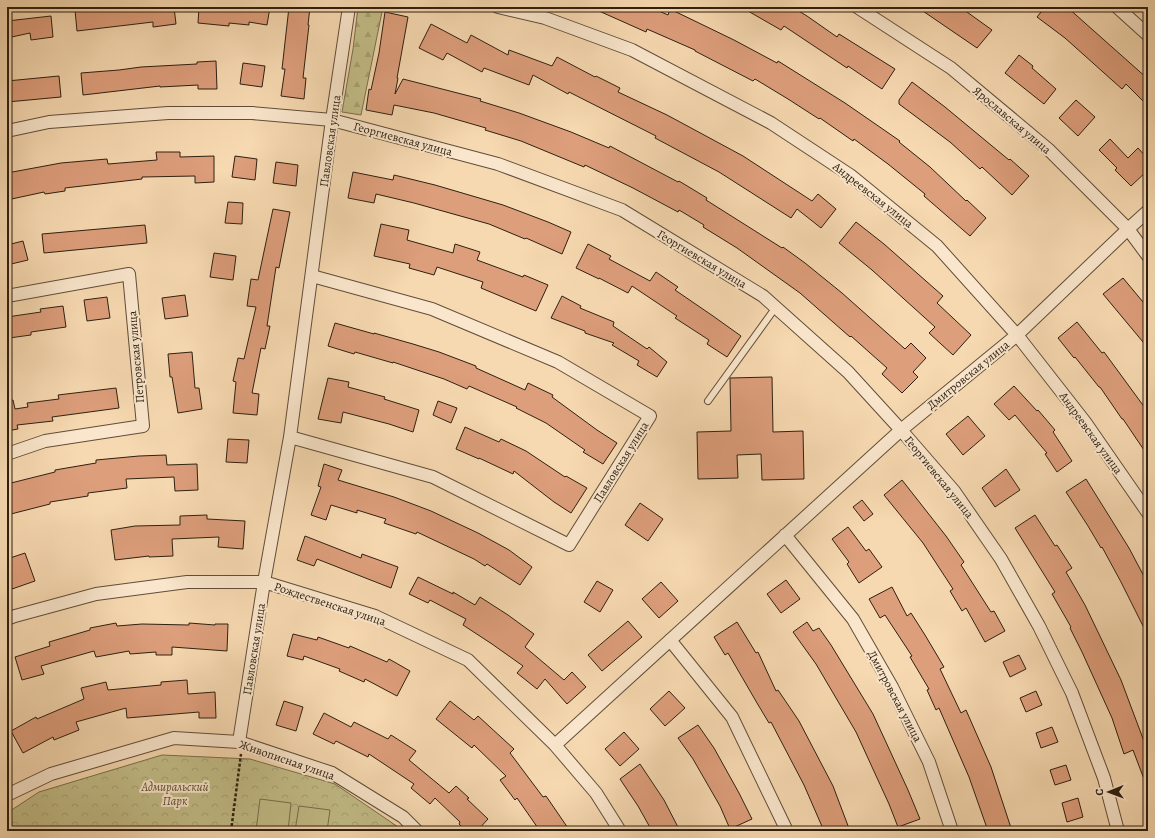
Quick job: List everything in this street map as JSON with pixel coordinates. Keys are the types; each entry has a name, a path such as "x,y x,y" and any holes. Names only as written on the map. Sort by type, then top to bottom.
{"street":[{"name":"Павловская улица","path":"239,742 264,582 290,437 332,120 349,7"},
{"name":"Андреевская улица","path":"498,7 545,18 632,50 771,123 850,175 937,246 1017,335 1085,422 1148,513"},
{"name":"Ярославская улица","path":"857,7 951,68 1048,149 1128,229 1148,256"},
{"path":"1117,7 1148,35"},
{"name":"Георгиевская улица","path":"7,131 49,122 168,113 252,113 332,120 498,164 622,210 763,296 848,372 901,430 954,491 1001,559 1039,626 1072,693 1104,778 1118,831"},
{"name":"Дмитровская улица","path":"555,745 901,430 1017,335 1148,211"},
{"name":"Петровская улица","path":"7,296 129,274 143,426 45,441 7,454"},
{"name":"Павловская улица","path":"290,437 433,477 569,545 650,416 558,362 439,312 312,276"},
{"name":"Дмитровская улица","path":"784,535 853,619 892,687 929,762 952,831"},
{"name":"Рождественская улица","path":"7,620 15,616 96,594 187,582 264,582 375,616 468,660 555,745 596,793 620,831"},
{"path":"670,640 732,717 787,831"},
{"name":"Живописная улица","path":"7,795 51,774 174,738 239,742 332,774 403,817 417,831"}],"lane":[{"path":"708,401 776,307"}],"path":[{"path":"231,831 241,758 239,742"}],"green space":[{"path":"358,7 383,7 361,115 342,112 353,49"},
{"name":"Адмиральский Парк","path":"162,755 250,759 335,784 404,831 7,831 7,813 39,792"},
{"path":"260,799 291,803 288,831 256,831"},
{"path":"299,806 330,810 327,831 295,831"}],"building":[{"path":"105,7 174,7 176,24 153,27 153,22 77,31 75,10"},
{"path":"199,7 270,7 267,25 249,22 249,25 229,23 229,26 198,23"},
{"path":"289,7 310,7 303,78 306,78 304,99 281,96 285,69 282,69"},
{"path":"590,7 650,7 668,15 670,9 777,63 778,61 845,103 900,141 899,142 930,167 986,218 970,236 924,196 925,194 888,164 854,139 853,141 820,118 819,119 755,79 753,81 695,50 647,29 646,32"},
{"path":"741,7 792,7 837,37 839,34 895,69 882,89 848,66 847,68 784,26 781,30"},
{"path":"917,7 960,7 992,30 977,48"},
{"path":"1045,7 1067,7 1148,79 1148,106 1126,84 1122,89 1065,38 1037,17"},
{"path":"385,12 408,17 395,94 403,79 481,99 480,101 519,113 609,148 610,146 678,182 679,181 707,198 706,200 782,248 783,247 805,263 842,293 905,349 911,343 926,358 913,372 918,377 902,393 882,374 887,368 800,293 737,248 703,227 704,225 679,210 678,212 585,165 584,167 521,141 485,130 486,128 434,113 394,105 392,115 366,110 369,89 371,90 379,53"},
{"path":"51,16 53,37 31,40 30,33 7,38 7,21"},
{"path":"431,24 467,43 471,35 508,55 509,50 552,66 557,57 620,88 618,92 667,115 743,156 812,201 818,194 836,209 821,228 797,209 791,218 719,172 655,138 656,136 569,92 568,94 533,75 529,85 484,68 482,72 447,53 443,60 419,48"},
{"path":"1019,55 1033,66 1032,68 1056,89 1044,104 1005,73"},
{"path":"216,61 217,89 198,89 198,85 160,86 83,95 81,73 141,67 197,64 197,62"},
{"path":"243,63 265,66 262,87 240,84"},
{"path":"59,76 61,97 7,102 7,81"},
{"path":"912,82 1009,160 1010,159 1029,176 1012,195 982,167 980,169 950,142 899,104 899,100"},
{"path":"1076,100 1095,117 1078,136 1059,118"},
{"path":"1110,139 1128,158 1138,148 1148,159 1148,170 1131,186 1115,170 1117,168 1099,150"},
{"path":"156,152 180,152 180,157 214,156 214,182 195,183 195,176 142,177 142,179 65,188 65,191 45,194 44,192 7,200 7,173 61,163 107,159 108,164 157,160"},
{"path":"235,156 257,159 255,180 232,177"},
{"path":"276,162 298,165 296,186 273,183"},
{"path":"353,172 393,180 394,175 435,185 503,205 571,232 562,254 489,224 414,203 376,194 374,203 348,198"},
{"path":"228,202 243,203 242,224 225,223"},
{"path":"273,209 290,212 279,268 276,267 267,326 270,326 265,349 261,348 252,393 259,394 257,415 233,413 236,382 233,381 238,358 244,359 256,307 247,306 251,279 258,280"},
{"path":"856,222 884,244 943,296 937,303 971,335 953,355 929,333 935,327 872,270 839,243"},
{"path":"381,224 409,230 407,240 453,253 455,244 480,252 477,260 523,277 524,275 548,285 536,311 481,288 483,282 437,267 434,275 409,268 410,264 374,256"},
{"path":"145,225 147,243 44,253 42,234"},
{"path":"23,241 28,260 7,265 7,245"},
{"path":"588,244 611,256 609,259 650,281 656,272 678,287 675,290 741,336 727,357 707,344 709,340 675,318 677,316 632,286 628,293 576,268"},
{"path":"214,253 236,256 233,280 210,277"},
{"path":"1123,278 1148,308 1148,348 1103,294"},
{"path":"185,295 188,316 165,319 162,298"},
{"path":"562,296 581,306 580,308 614,322 613,326 647,349 649,347 667,362 657,377 637,365 639,361 612,345 614,343 585,333 585,331 551,318"},
{"path":"107,297 110,318 87,321 84,300"},
{"path":"63,306 66,327 31,332 31,335 9,338 7,317 41,312 40,309"},
{"path":"1077,322 1102,353 1104,352 1148,412 1148,456 1100,387 1058,338"},
{"path":"335,323 439,352 476,366 476,368 525,390 528,383 553,395 552,397 617,443 603,464 583,452 585,450 546,423 516,408 517,407 469,386 467,389 444,379 393,362 355,352 354,354 328,346"},
{"path":"192,352 195,388 199,388 202,409 178,413 172,377 170,377 168,354"},
{"path":"772,377 773,432 803,431 804,479 762,480 761,454 737,455 738,478 698,479 697,432 731,431 730,378"},
{"path":"328,378 349,382 348,387 385,397 384,399 419,410 413,432 343,412 341,423 318,419"},
{"path":"1014,386 1055,430 1053,432 1072,461 1057,472 1045,454 1047,453 1015,415 1009,420 994,404"},
{"path":"116,388 119,408 52,417 53,421 17,425 18,429 7,431 7,400 13,400 15,409 28,407 27,403 59,399 58,395"},
{"path":"438,401 457,408 451,423 433,415"},
{"path":"968,416 985,436 963,455 946,434"},
{"path":"465,427 499,442 501,439 526,451 565,477 566,476 587,488 571,513 554,502 514,471 513,474 456,449"},
{"path":"228,439 249,440 247,463 226,462"},
{"path":"166,455 167,465 197,464 198,490 175,491 174,477 126,479 127,488 88,493 88,496 50,502 50,504 7,515 7,484 55,472 55,470 96,463 96,460"},
{"path":"324,464 342,470 338,480 394,497 431,511 478,533 509,550 532,567 520,585 487,564 485,566 474,559 417,532 416,534 384,523 386,519 357,510 357,513 331,505 326,520 311,515 321,487 318,486"},
{"path":"1006,469 1020,490 995,507 982,488"},
{"path":"1086,479 1129,548 1148,584 1148,636 1102,547 1101,548 1066,492"},
{"path":"902,480 946,536 964,562 961,565 991,612 994,611 1005,631 985,642 966,608 962,611 950,591 953,589 923,543 884,495"},
{"path":"862,500 873,514 864,521 853,507"},
{"path":"640,503 663,519 648,541 625,525"},
{"path":"207,515 207,519 245,521 243,549 218,547 219,537 172,539 173,556 149,556 115,560 111,530 135,526 180,525 180,516"},
{"path":"1035,515 1055,546 1057,545 1072,568 1066,572 1085,605 1121,680 1148,752 1148,787 1133,750 1124,754 1112,718 1070,628 1071,627 1052,594 1055,592 1015,528"},
{"path":"848,527 866,551 869,549 882,567 859,583 847,564 849,562 832,539"},
{"path":"305,536 361,558 362,554 398,567 391,588 317,559 314,566 297,560"},
{"path":"25,553 35,581 12,589 7,575 7,559"},
{"path":"418,577 453,594 453,592 475,605 480,597 508,615 534,634 525,647 564,680 572,672 586,687 567,704 545,679 537,689 517,673 523,666 463,625 466,619 430,600 428,603 409,594"},
{"path":"786,580 800,599 781,613 767,594"},
{"path":"597,581 613,590 600,612 584,602"},
{"path":"661,582 678,601 659,618 642,599"},
{"path":"892,587 907,616 911,613 944,667 940,669 961,713 966,710 991,767 1012,831 988,831 969,777 939,708 936,710 927,690 929,689 910,657 912,656 885,615 880,618 869,599"},
{"path":"628,621 642,637 602,671 588,655"},
{"path":"737,622 756,653 758,652 776,691 778,690 799,721 833,786 850,831 824,831 804,785 771,722 769,723 728,653 725,655 714,637"},
{"path":"807,622 813,631 819,628 873,714 920,819 898,827 856,732 816,664 793,632"},
{"path":"116,623 117,626 142,624 189,625 189,623 215,625 228,624 227,651 172,647 172,655 156,655 156,652 130,654 129,651 96,657 94,651 41,666 44,674 22,680 15,657 50,646 49,642 90,630 90,628"},
{"path":"293,634 317,640 318,637 349,648 350,646 387,662 389,659 410,671 397,696 365,679 364,682 339,671 340,669 304,656 303,660 287,656"},
{"path":"1019,655 1026,669 1010,677 1003,662"},
{"path":"187,680 188,694 215,692 216,718 199,718 199,712 127,718 126,708 76,722 79,730 54,740 53,737 23,753 11,731 36,717 37,719 84,699 81,688 106,682 108,690 161,685 161,682"},
{"path":"669,691 685,708 665,726 650,709"},
{"path":"1036,691 1042,705 1026,712 1020,698"},
{"path":"284,701 303,707 296,731 276,725"},
{"path":"450,701 474,720 478,716 514,749 510,753 543,797 546,796 570,831 540,831 517,798 515,800 500,780 506,776 474,745 472,748 436,719"},
{"path":"324,713 351,727 354,722 388,739 391,735 416,751 409,760 449,793 456,786 488,819 477,831 466,831 459,824 460,822 435,798 430,804 411,788 414,784 369,754 368,757 336,741 334,744 313,734"},
{"path":"698,725 714,748 752,819 730,829 720,806 693,759 678,738"},
{"path":"1052,727 1058,742 1041,748 1036,733"},
{"path":"624,732 639,749 620,766 605,749"},
{"path":"640,764 664,800 680,831 652,831 620,779"},
{"path":"1066,765 1071,780 1055,785 1050,770"},
{"path":"1078,798 1083,817 1067,822 1062,803"}]}
